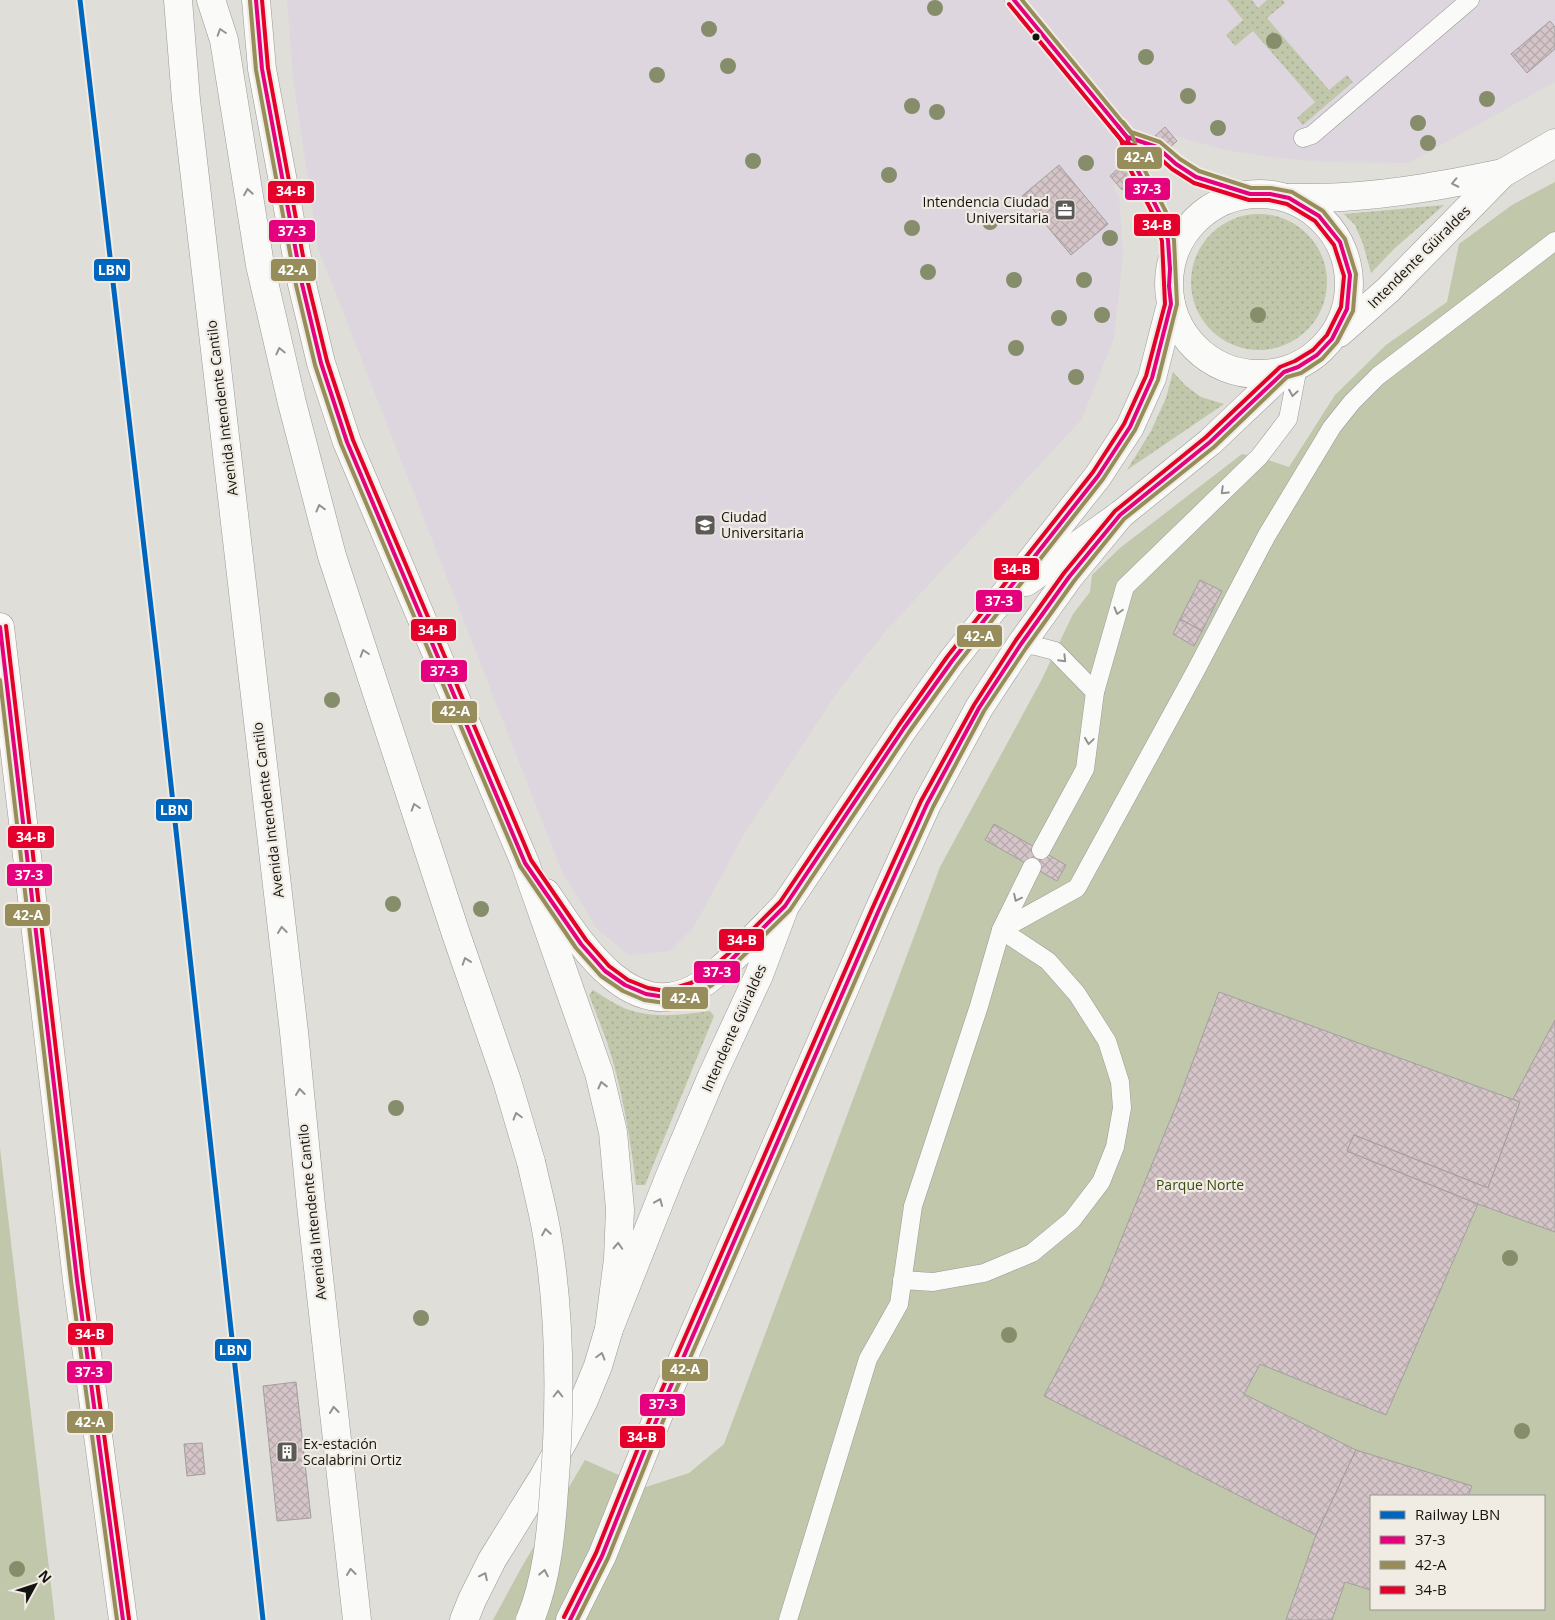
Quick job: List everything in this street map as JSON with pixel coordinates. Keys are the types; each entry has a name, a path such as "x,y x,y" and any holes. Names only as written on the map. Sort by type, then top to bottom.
{"main road":[{"name":"Avenida Intendente Cantilo","path":"178,0 186,100 294,1032 311,1205 357,1620"},
{"path":"211,0 224,40 260,265 292,403 332,556 456,934 507,1080 531,1162 546,1229 558,1359 558,1430 551,1538 542,1583 530,1620"},
{"path":"256,0 262,69 302,284 321,364 347,442 525,863 599,1073 613,1132 620,1210 618,1259 609,1329 598,1366 565,1438 492,1560 464,1620"},
{"name":"Intendente Güiraldes","path":"1289,198 1343,197 1451,184 1503,172 1555,143"},
{"name":"Intendente Güiraldes","path":"1000,600 1120,515 1210,442 1291,369 1317,355 1332,339 1388,290 1503,172"},
{"path":"1291,369 1255,375 1226,369 1201,354 1182,331 1171,304 1168,286 1170,269 1179,241 1197,217 1222,202 1250,194 1270,194 1289,198 1319,216 1340,242 1350,275 1347,309 1332,339"},
{"name":"Intendente Güiraldes","path":"609,1329 674,1164 759,975 785,906 904,728 952,661 1098,476 1130,428 1152,378 1171,304"},
{"name":"Intendente Güiraldes","path":"570,1620 602,1556 664,1404 874,921 928,804 979,708 1021,644 1069,577 1120,515"},
{"path":"0,627 77,1280 123,1620"},
{"path":"525,863 581,944 599,964 625,986 646,994 665,997 694,989 708,980 732,959 785,906"}],"lane":[{"path":"1014,0 1127,137 1135,165 1160,214 1168,240 1170,269"},
{"path":"1303,138 1312,135 1470,0"},
{"path":"1127,137 1157,148 1176,164 1196,177 1250,194"},
{"path":"1001,930 1077,888 1267,536 1332,427 1352,402 1378,376 1555,241"},
{"path":"1041,850 1085,769 1095,692 1125,587 1258,457 1288,419 1291,369"},
{"path":"1021,644 1055,651 1095,692"},
{"path":"788,1620 868,1359 899,1304 913,1206 979,1006 1001,930 1032,867"},
{"path":"902,1280 933,1282 984,1274 1032,1253 1072,1220 1101,1182 1115,1147 1122,1108 1120,1082 1106,1041 1077,994 1048,961 1001,930"}],"shaded area":[{"name":"Ciudad Universitaria","path":"287,0 1555,0 1555,82 1409,163 1325,162 1271,157 1225,150 1172,135 1113,186 1119,197 1123,255 1114,338 1082,419 886,631 838,691 744,834 694,927 670,951 629,955 598,930 562,872 318,248 293,78"}],"green space":[{"path":"1227,0 1252,0 1258,8 1267,0 1283,0 1285,3 1267,18 1329,90 1347,75 1353,82 1303,125 1297,118 1315,102 1253,31 1235,46 1226,35 1243,20"},
{"name":"Parque Norte","path":"1555,182 1555,1620 493,1620 520,1570 585,1460 646,1487 689,1473 724,1444 940,867 1041,681 1073,614 1090,592 1092,575 1120,548 1242,454 1259,457 1289,467 1335,395 1386,345 1447,302 1459,244 1512,205"},
{"path":"1444,205 1395,248 1371,273 1363,244 1355,225 1344,214"},
{"path":"1259,214 1285,219 1297,225 1307,234 1316,244 1322,256 1327,282 1322,308 1316,320 1307,330 1297,339 1285,345 1259,350 1233,345 1221,339 1211,330 1202,320 1196,308 1191,282 1196,256 1202,244 1211,234 1221,225 1233,219"},
{"path":"1173,372 1186,386 1201,397 1224,404 1127,470 1151,431 1166,398"},
{"path":"593,990 620,1006 645,1014 689,1014 710,1011 714,1016 645,1185 636,1185 621,1095 607,1042 589,995"},
{"path":"0,1148 55,1620 0,1620"}],"building":[{"path":"1550,21 1555,27 1555,49 1527,73 1511,54"},
{"path":"1165,127 1177,141 1122,190 1110,176"},
{"name":"Intendencia Ciudad Universitaria","path":"1059,165 1108,224 1071,255 1022,196"},
{"path":"1200,580 1222,591 1202,631 1180,619"},
{"path":"1180,619 1202,631 1194,646 1173,634"},
{"path":"994,824 1066,865 1057,881 985,840"},
{"path":"1219,992 1520,1102 1488,1188 1354,1135 1347,1151 1478,1204 1386,1415 1260,1364 1244,1394 1356,1450 1316,1535 1044,1396 1102,1286 1176,1106"},
{"path":"1555,1020 1555,1232 1478,1204 1347,1151 1354,1135 1488,1188 1520,1102 1513,1099"},
{"name":"Ex-estación Scalabrini Ortiz","path":"296,1382 311,1518 277,1521 263,1386"},
{"path":"202,1443 205,1474 187,1476 184,1444"},
{"path":"1356,1450 1472,1486 1468,1495 1370,1495 1370,1590 1345,1582 1332,1620 1286,1620 1316,1535"}],"rail line":[{"name":"LBN","path":"80,0 158,667 263,1620"}],"transit line":[{"name":"37-3","path":"256,0 262,69 302,284 321,363 347,442 525,863 581,944 605,971 625,985 646,994 665,997 694,989 708,980 785,906 904,728 952,661 1098,476 1130,427 1152,378 1171,304 1168,240 1160,214 1135,165 1127,137 1014,0"},
{"name":"34-B","path":"262,0 268,68 308,283 327,361 353,440 531,860 586,940 609,966 628,980 648,988 665,991 691,983 704,975 780,902 947,657 1093,472 1124,424 1146,376 1165,304 1162,241 1154,216 1129,167 1121,140 1009,4"},
{"name":"42-A","path":"250,1 256,70 296,285 315,365 341,444 520,866 576,948 601,976 623,991 644,1000 665,1003 696,995 712,985 790,910 909,732 957,665 1103,479 1135,430 1158,380 1177,304 1174,240 1166,212 1141,163 1132,134 1022,0"},
{"name":"42-A","path":"577,1620 608,1558 669,1406 884,915 933,807 984,711 1074,581 1124,519 1214,447 1287,377 1301,373 1322,359 1337,342 1353,311 1356,274 1345,239 1323,211 1292,192 1271,188 1251,188 1199,171 1180,159 1160,142 1131,132 1123,122"},
{"name":"37-3","path":"570,1620 602,1556 663,1404 878,912 927,804 979,708 1021,644 1069,577 1120,515 1210,442 1284,372 1298,367 1317,355 1332,339 1347,309 1350,275 1340,242 1319,216 1289,198 1270,194 1250,194 1196,177 1176,164 1157,147 1127,137 1118,126"},
{"name":"34-B","path":"564,1617 596,1553 657,1401 872,909 921,801 974,705 1016,640 1064,573 1115,511 1206,437 1280,367 1295,361 1313,350 1327,335 1341,307 1344,276 1334,245 1315,221 1287,204 1269,200 1249,200 1194,183 1172,169 1154,153 1123,142 1113,130"},
{"name":"34-B","path":"6,626 83,1279 129,1619"},
{"name":"37-3","path":"0,627 77,1280 123,1620"},
{"name":"42-A","path":"0,680 71,1281 117,1620"}],"place":[{"name":"Intendencia Ciudad Universitaria","path":"1065,210"},
{"name":"Ciudad Universitaria","path":"705,525"},
{"name":"Ex-estación Scalabrini Ortiz","path":"287,1452"}]}
